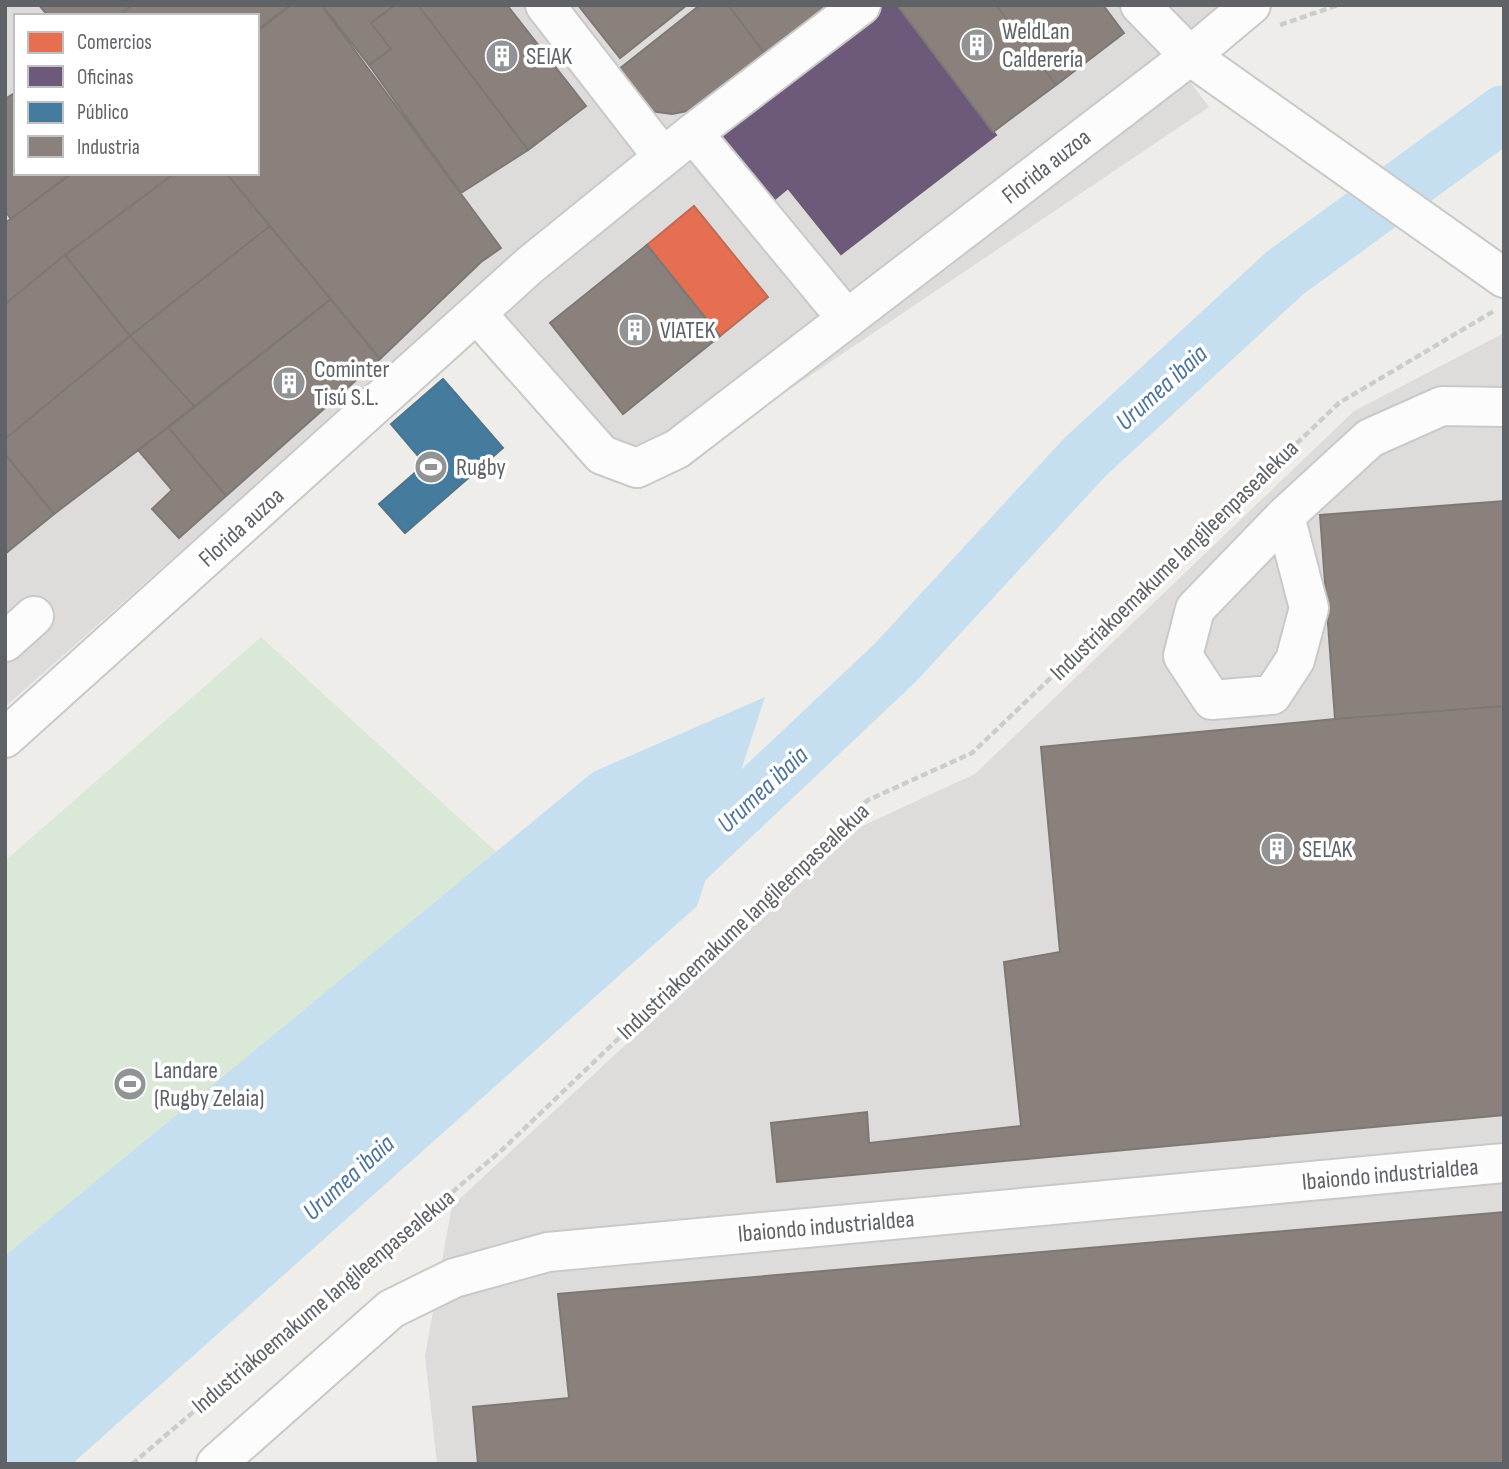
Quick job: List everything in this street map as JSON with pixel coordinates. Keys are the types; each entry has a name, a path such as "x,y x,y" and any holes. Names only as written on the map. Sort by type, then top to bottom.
{"street":[{"path":"545,5 663,158"},
{"name":"Florida auzoa","path":"5,738 530,265 693,133 861,5"},
{"path":"1140,5 1190,56 1495,282"},
{"name":"Florida auzoa","path":"477,314 602,455 637,468 677,449 1190,56 1251,5"},
{"path":"693,133 847,319"},
{"path":"1285,516 1370,438 1443,406 1504,407"},
{"path":"5,642 34,616"},
{"name":"Ibaiondo industrialdea","path":"216,1464 391,1309 454,1278 548,1252 1504,1163"}],"path":[{"name":"Industriakoemakume langileenpasealekua","path":"132,1464 503,1149 868,800 972,753 1339,403 1495,282"}],"shaded area":[{"path":"5,5 1132,5 1209,107 640,490 472,293 5,707"},
{"path":"1152,5 1258,5 1190,56"},
{"path":"1504,333 1504,1464 437,1464 425,1356 452,1206 860,827 975,774 1354,411"}],"green space":[{"name":"Landare (Rugby Zelaia)","path":"261,637 506,861 5,1306 5,861"}],"water":[{"path":"765,697 697,906 72,1464 5,1464 5,1256 593,772"}],"building: Comercios":[{"path":"694,206 768,297 720,336 647,245"}],"building: Oficinas":[{"path":"885,5 897,5 996,135 841,254 788,188 770,203 714,136"}],"building: Público":[{"path":"443,379 503,448 405,533 379,504 425,464 391,424"}],"building: Industria":[{"path":"39,5 132,5 121,14 46,14"},
{"path":"132,5 290,5 259,28 259,14 121,14"},
{"path":"291,5 321,5 501,248 481,262 380,359 228,175 259,175 259,30"},
{"path":"322,5 395,5 371,23 391,49 369,65"},
{"path":"395,5 418,5 528,150 461,193 369,65 391,49 371,23"},
{"name":"SEIAK","path":"418,5 507,5 586,106 528,150"},
{"path":"578,5 687,5 620,58"},
{"path":"700,5 728,5 769,59 703,108 672,114 650,111 618,70"},
{"path":"728,5 839,5 769,59"},
{"name":"WeldLan Calderería","path":"897,5 996,5 1056,85 993,132"},
{"path":"996,5 1103,5 1124,33 1056,85"},
{"path":"14,93 14,175 68,175 11,219 5,211 5,99"},
{"path":"70,175 172,175 65,255 5,304 5,223"},
{"path":"172,175 228,175 270,226 130,336 65,255"},
{"path":"270,226 331,299 195,407 130,336"},
{"name":"VIATEK","path":"647,245 720,336 623,414 550,323"},
{"path":"65,255 130,336 5,439 5,304"},
{"name":"Cominter Tisú S.L.","path":"331,299 380,359 226,496 168,427"},
{"path":"130,336 195,407 54,514 5,454 5,439"},
{"path":"168,427 226,496 179,538 152,509 172,490 138,450"},
{"path":"5,454 54,514 5,554"},
{"path":"1504,501 1504,706 1335,719 1320,515"},
{"name":"SELAK","path":"1504,706 1504,1115 777,1182 771,1123 867,1112 869,1143 1021,1126 1004,962 1060,952 1041,747"},
{"path":"1504,1212 1504,1464 478,1464 473,1407 569,1398 558,1294"}],"waterway":[{"name":"Urumea ibaia","path":"667,878 895,663 1085,457 1285,273 1504,113"}],"place":[{"name":"WeldLan Calderería","path":"977,45"},
{"name":"SEIAK","path":"502,56"},
{"name":"VIATEK","path":"635,330"},
{"name":"Cominter Tisú S.L.","path":"289,383"},
{"name":"Rugby","path":"431,467"},
{"name":"SELAK","path":"1277,849"},
{"name":"Landare (Rugby Zelaia)","path":"130,1084"}]}
